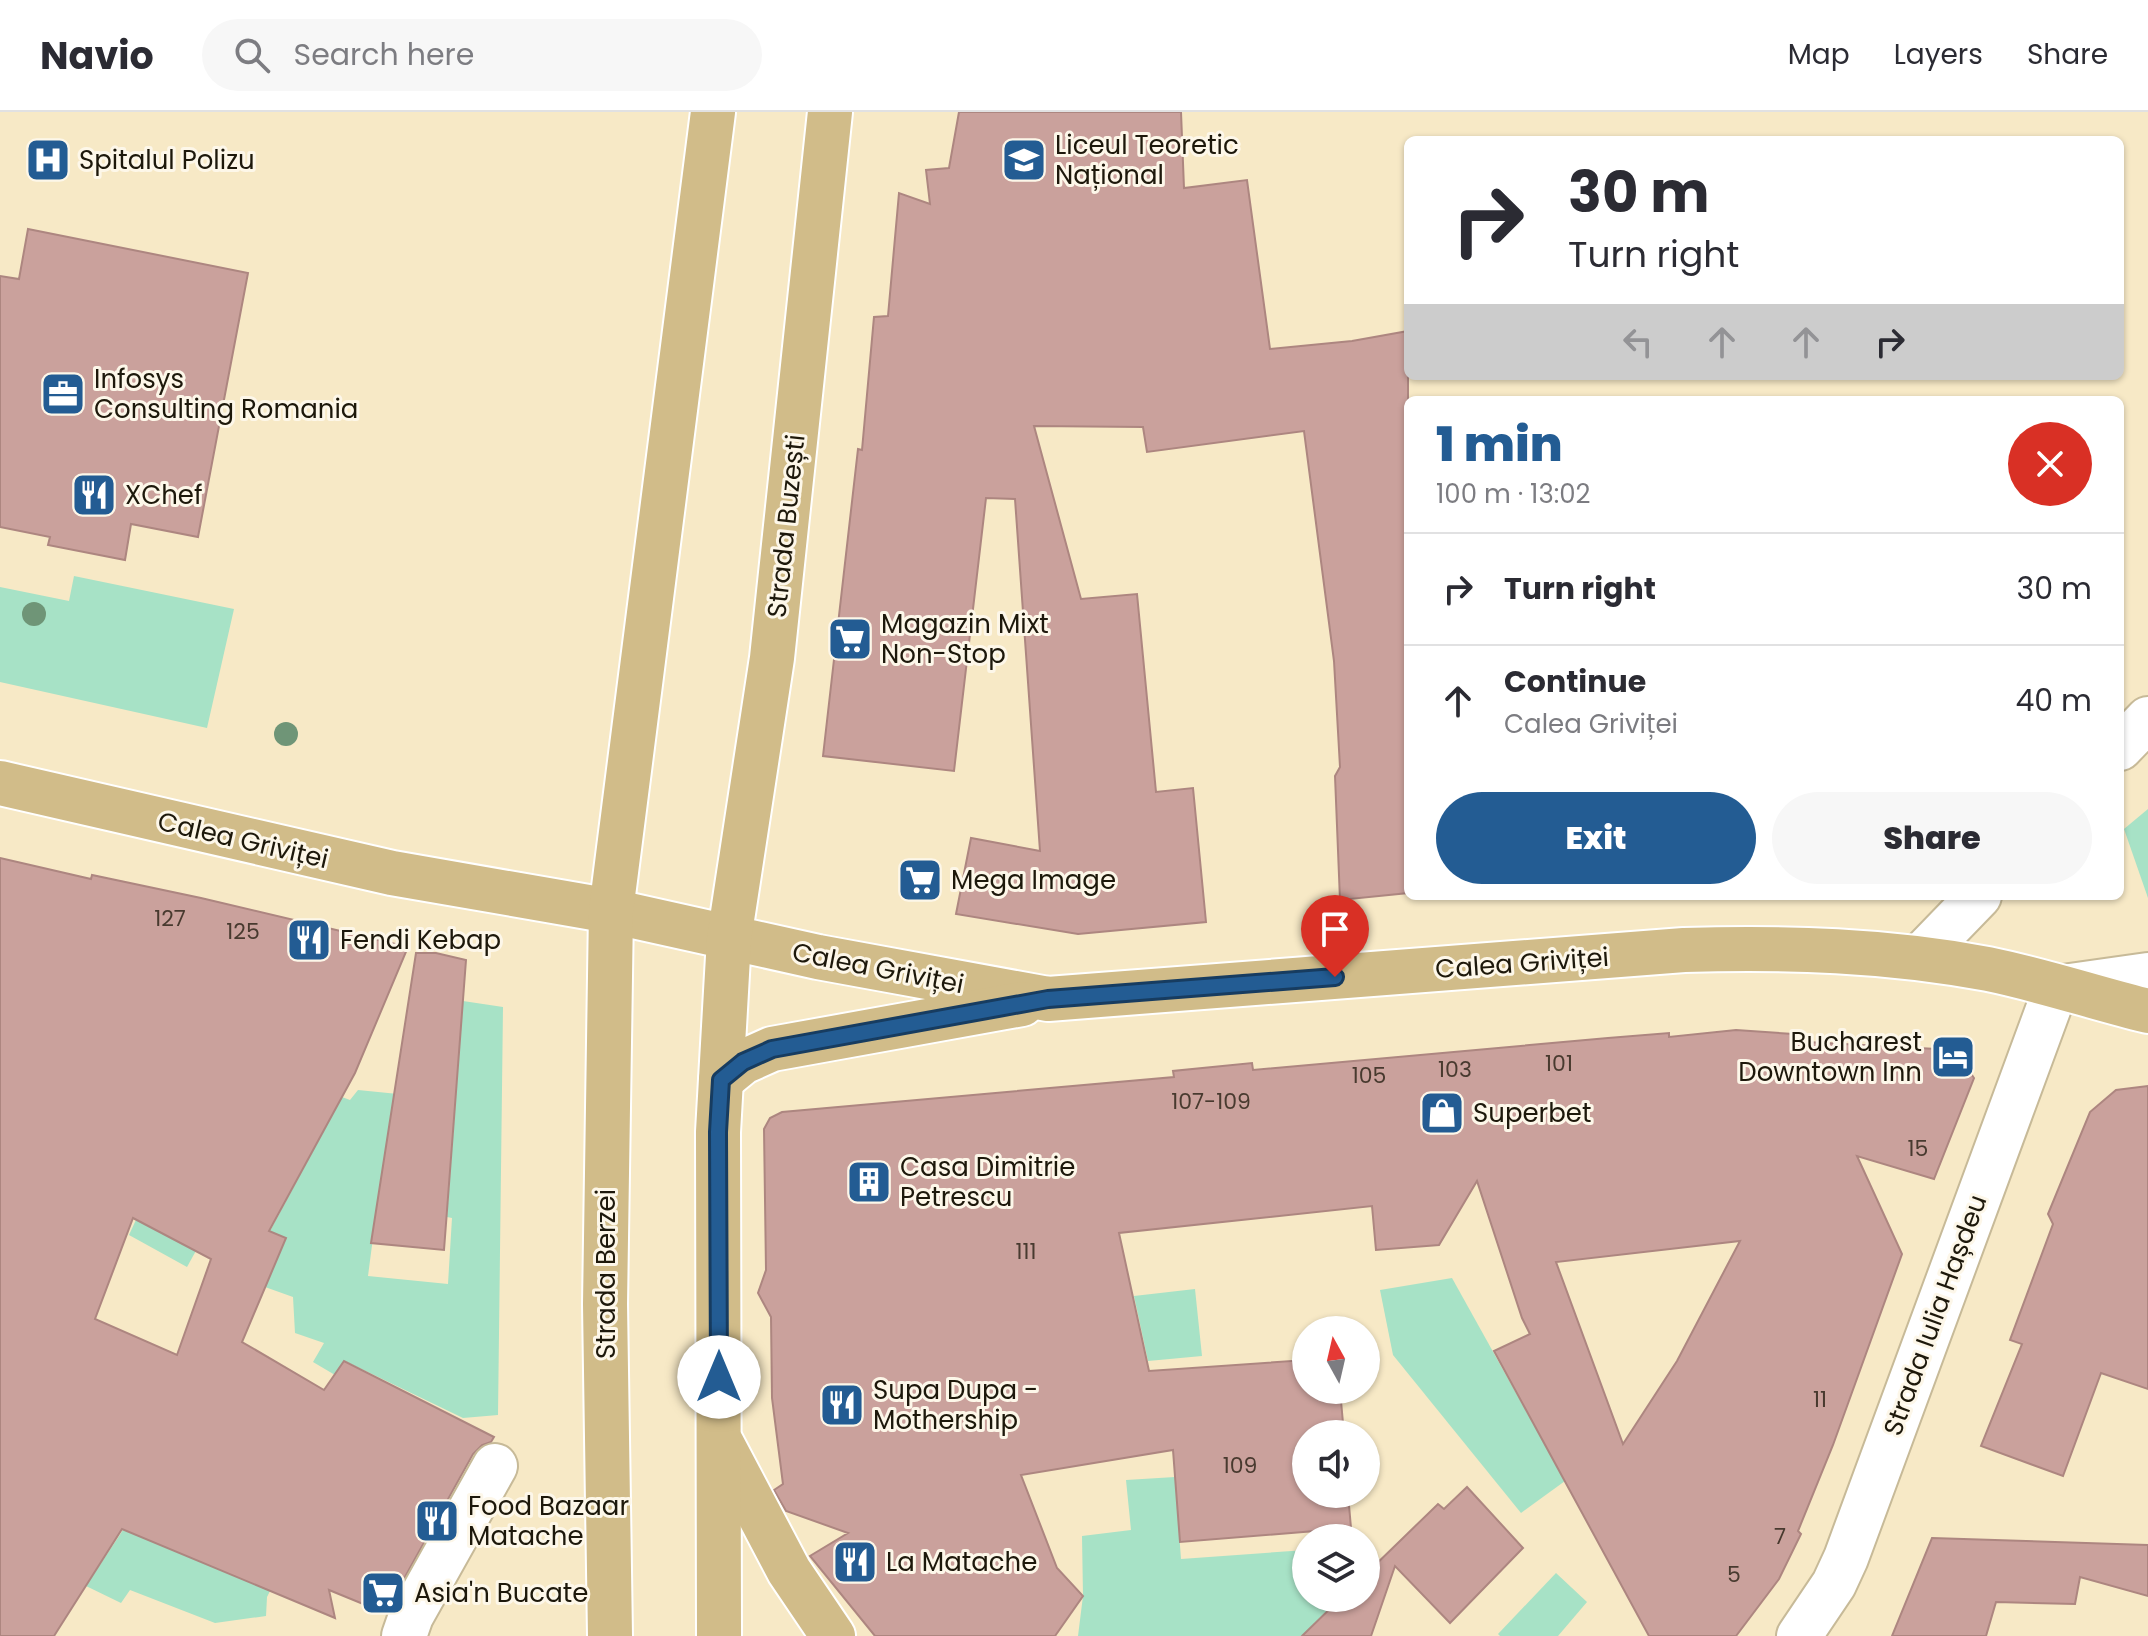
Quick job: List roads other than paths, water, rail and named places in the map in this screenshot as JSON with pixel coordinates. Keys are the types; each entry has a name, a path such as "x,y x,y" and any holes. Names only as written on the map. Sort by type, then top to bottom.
{"main road":[{"path":"611,911 713,112"},
{"name":"Strada Buzești","path":"729,939 772,658 830,112"},
{"name":"Calea Griviței","path":"0,783 392,873 611,911 729,939 1048,999 1684,950 1770,947 1919,958 1991,970 2148,1011"},
{"name":"Strada Berzei","path":"610,1636 605,1304 611,911"},
{"path":"719,1636 718,1132 729,939"},
{"path":"721,1080 743,1062 772,1049 1048,999"},
{"path":"719,1438 789,1571 833,1636"}],"street":[{"path":"2124,744 2148,719"},
{"path":"1919,958 1975,900"},
{"path":"2056,988 2148,975"},
{"name":"Strada Iulia Hașdeu","path":"1799,1636 1834,1584 1846,1558 2056,988"},
{"path":"404,1636 411,1616 495,1466"}],"place":[{"name":"Spitalul Polizu","path":"48,160"},
{"name":"Liceul Teoretic Național","path":"1024,160"},
{"name":"Infosys Consulting Romania","path":"63,394"},
{"name":"XChef","path":"94,495"},
{"name":"Magazin Mixt Non-Stop","path":"850,639"},
{"name":"Mega Image","path":"920,880"},
{"name":"Fendi Kebap","path":"309,940"},
{"name":"Bucharest Downtown Inn","path":"1953,1057"},
{"name":"Superbet","path":"1442,1113"},
{"name":"Casa Dimitrie Petrescu","path":"869,1182"},
{"name":"Supa Dupa - Mothership","path":"842,1405"},
{"name":"Food Bazaar Matache","path":"437,1521"},
{"name":"La Matache","path":"855,1562"},
{"name":"Asia'n Bucate","path":"383,1593"}]}
